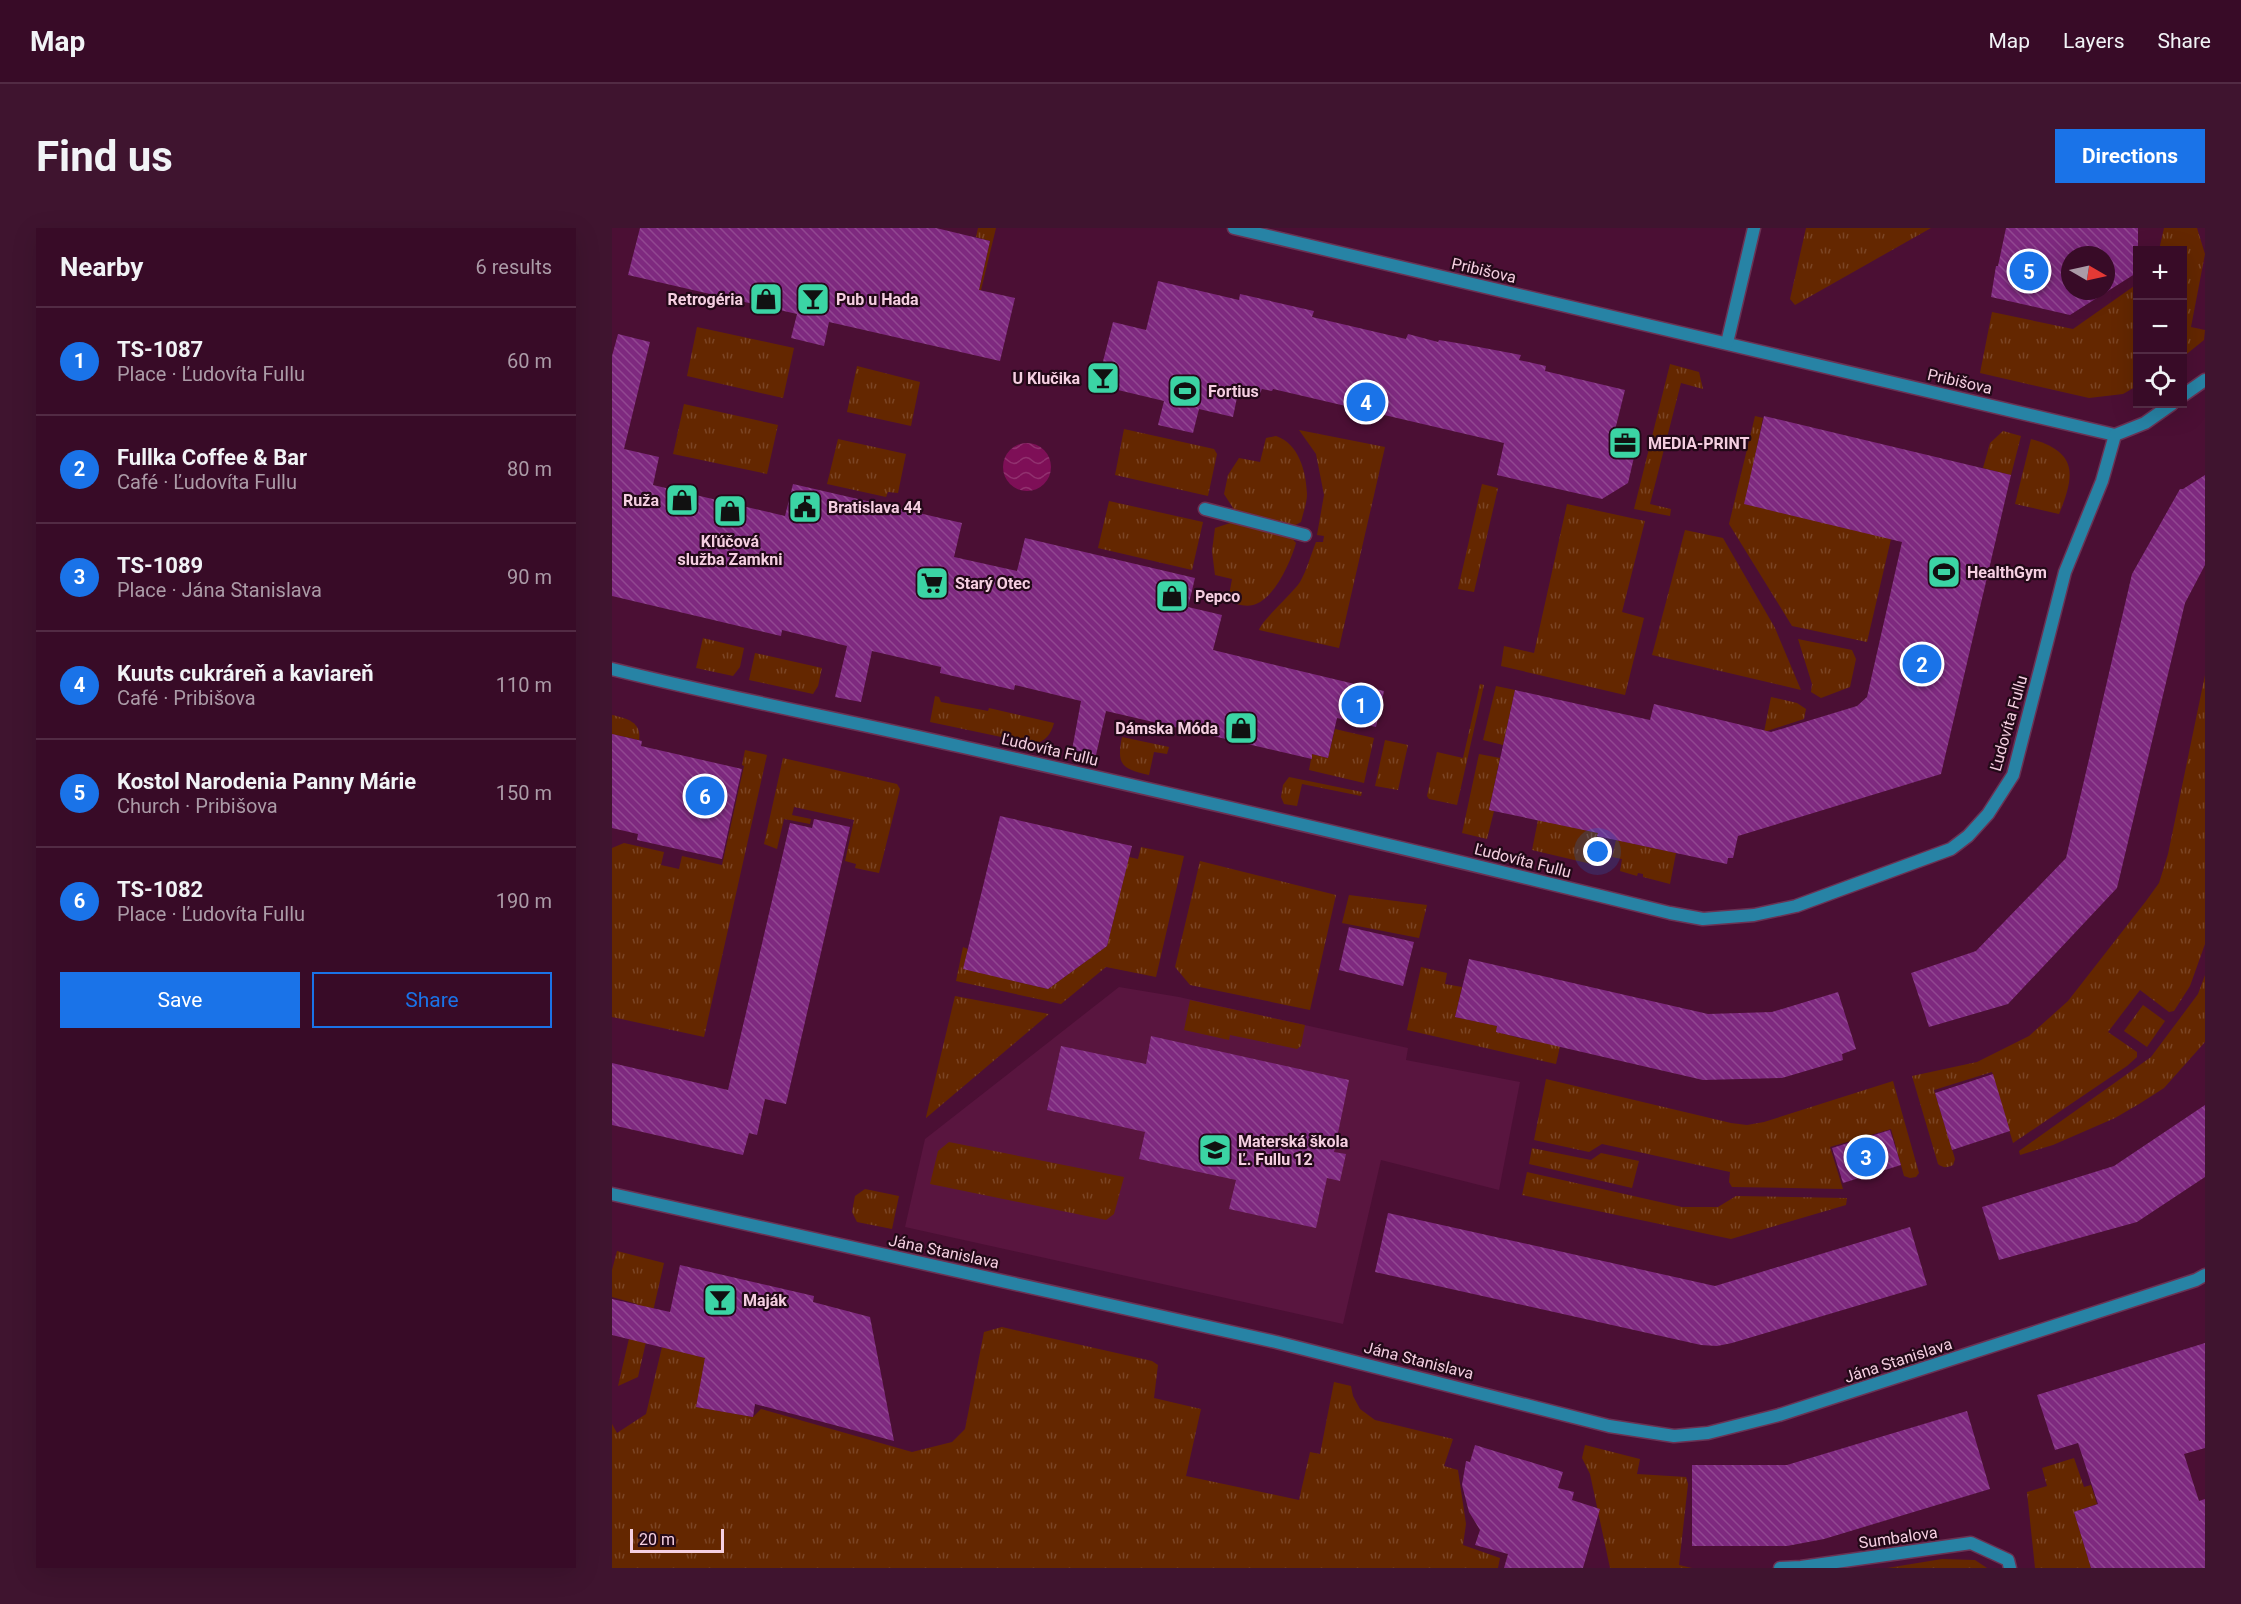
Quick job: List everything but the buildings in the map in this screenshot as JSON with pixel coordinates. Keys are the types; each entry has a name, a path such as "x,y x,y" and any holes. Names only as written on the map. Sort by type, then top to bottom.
{"street":[{"name":"Pribišova","path":"1234,228 2115,435"},
{"path":"1727,343 1754,228"},
{"path":"2187,393 2205,380"},
{"path":"2115,435 2145,423 2166,408"},
{"name":"Ľudovíta Fullu","path":"612,669 1404,848 1670,913 1703,919 1754,915 1796,906 1951,849 1988,814 2013,775 2066,572 2102,481 2115,435"},
{"path":"1205,509 1305,535"},
{"name":"Jána Stanislava","path":"612,1194 1276,1342 1609,1426 1674,1437 1708,1432 1779,1415 2196,1280 2205,1275"},
{"name":"Sumbalova","path":"1780,1568 1971,1543 2008,1560 2010,1568"}],"shaded area":[{"name":"Materská škola Ľ. Fullu 12","path":"1119,987 1179,997 1408,1048 1406,1060 1520,1082 1499,1190 1381,1160 1343,1324 905,1227 925,1139"}],"green space":[{"path":"978,228 996,228 981,290 979,290 990,241 976,237"},
{"path":"1806,228 1931,228 1795,305 1790,299"},
{"path":"2164,228 2197,228 2205,254 2191,327 2205,330 2204,340 2187,354 2187,246 2160,246"},
{"path":"2133,287 2133,388 2123,394 2089,398 1980,373 1992,312 2073,329"},
{"path":"697,327 794,348 783,398 687,376"},
{"path":"1670,364 1699,372 1703,389 1681,383 1650,504 1671,509 1670,516 1634,509"},
{"path":"857,366 920,382 911,426 847,412"},
{"path":"684,404 778,425 767,474 673,454"},
{"path":"1755,416 1763,418 1745,504 1891,539 1867,642 1792,626 1729,524"},
{"path":"1124,429 1214,449 1217,454 1208,496 1115,475"},
{"path":"1299,430 1385,447 1339,648 1259,630 1265,620 1300,582 1316,542 1323,542 1324,536 1317,535 1324,495 1316,454"},
{"path":"2003,431 2021,436 2011,475 1983,468 1990,443"},
{"path":"1276,436 1284,440 1296,452 1305,476 1306,504 1301,522 1294,526 1235,511 1224,494 1228,475 1239,458 1260,462 1266,438"},
{"path":"838,439 906,454 898,493 888,492 886,497 827,484"},
{"path":"2031,439 2057,451 2065,458 2069,467 2068,488 2059,514 2015,504"},
{"path":"1482,484 1498,488 1474,592 1458,589"},
{"path":"1109,501 1203,522 1192,570 1098,548"},
{"path":"1567,504 1645,521 1622,612 1644,618 1625,695 1501,666 1504,646 1534,653"},
{"path":"1233,522 1291,537 1296,543 1276,586 1263,600 1249,606 1228,601 1232,579 1215,575 1212,551 1215,528"},
{"path":"1685,530 1723,538 1775,628 1801,690 1652,655"},
{"path":"703,638 744,648 740,667 733,676 696,668"},
{"path":"1798,639 1852,650 1856,659 1850,687 1821,698 1811,692 1812,684"},
{"path":"755,653 822,668 818,686 813,694 749,680"},
{"path":"2205,675 2205,944 2190,986 2174,1011 2169,1012 2140,990 2108,1032 2137,1052 2137,1057 2013,1143 1992,1072 1934,1090 1955,1159 1951,1166 1945,1167 1938,1164 1912,1076 1977,1062 2029,1036 2068,1001 2146,901 2159,883 2168,854"},
{"path":"1480,684 1484,685 1457,805 1429,799 1427,796 1437,752 1463,758"},
{"path":"1496,686 1515,690 1503,745 1483,740"},
{"path":"935,696 939,697 941,702 988,711 989,708 1054,723 1047,736 1034,744 930,722"},
{"path":"1771,697 1797,703 1806,709 1804,719 1764,732"},
{"path":"612,715 632,722 638,729 639,740 612,734"},
{"path":"1335,729 1374,738 1364,783 1309,770 1312,754 1328,758"},
{"path":"1122,737 1169,747 1167,754 1154,752 1149,775 1133,771 1127,768 1121,760"},
{"path":"1385,740 1408,745 1398,790 1375,786"},
{"path":"745,750 767,755 704,1037 612,1017 612,848 624,843 664,852 661,865 679,869 682,856 722,865 744,766 742,765"},
{"path":"1479,754 1500,758 1489,810 1494,811 1487,839 1462,833"},
{"path":"783,758 897,784 900,789 879,873 855,868 856,864 845,861 854,820 794,807 792,815 811,819 810,824 784,819 777,849 764,844"},
{"path":"1289,777 1362,792 1361,796 1302,784 1297,806 1284,804 1281,797 1283,785"},
{"path":"1538,820 1598,833 1591,864 1532,850"},
{"path":"1616,840 1676,853 1670,884 1643,877 1643,874 1638,873 1637,876 1620,871 1622,859 1612,857"},
{"path":"1141,847 1184,856 1156,977 1106,967 1061,1004 956,981 963,947 968,949 964,969 1048,989 1107,946 1129,857 1138,859"},
{"path":"1200,861 1336,895 1310,1010 1190,985 1175,967"},
{"path":"1349,895 1427,905 1419,938 1342,923"},
{"path":"1421,967 1447,973 1445,984 1462,987 1455,1017 1497,1026 1496,1032 1520,1038 1561,1042 1556,1064 1407,1030"},
{"path":"2205,975 2205,1042 2164,1088 2115,1118 2053,1145 2020,1155 2019,1151 2151,1057 2198,994"},
{"path":"955,996 1049,1014 926,1118 926,1117"},
{"path":"1190,1000 1305,1025 1301,1046 1297,1049 1230,1035 1229,1040 1184,1030"},
{"path":"2143,1005 2165,1021 2147,1047 2124,1031"},
{"path":"1546,1079 1747,1125 1764,1122 1893,1081 1919,1173 1916,1177 1904,1176 1891,1129 1830,1147 1843,1189 1732,1187 1729,1182 1730,1172 1602,1144 1589,1152 1534,1140"},
{"path":"949,1142 1124,1177 1114,1214 1106,1220 930,1184 938,1151"},
{"path":"1532,1148 1591,1160 1601,1153 1639,1161 1632,1188 1529,1164"},
{"path":"1527,1172 1682,1207 1718,1207 1736,1196 1847,1198 1846,1205 1731,1239 1522,1195"},
{"path":"865,1189 899,1196 892,1229 857,1222 852,1212 855,1196"},
{"path":"617,1251 664,1263 638,1377 618,1386 637,1304 612,1297 612,1270"},
{"path":"1002,1327 1152,1361 1158,1365 1154,1398 1201,1409 1186,1476 1299,1500 1310,1452 1320,1454 1334,1382 1351,1386 1360,1409 1375,1420 1453,1439 1444,1466 1458,1470 1466,1524 1463,1545 1500,1558 1498,1568 612,1568 612,1424 617,1433 646,1414 662,1347 705,1358 697,1407 753,1417 761,1409 912,1452 952,1442 965,1429 984,1332"},
{"path":"1585,1445 1640,1459 1637,1474 1686,1477 1688,1484 1679,1565 1692,1568 1610,1568 1590,1474 1582,1458"},
{"path":"2074,1458 2084,1487 2091,1485 2097,1504 2074,1512 2091,1568 2035,1568 2027,1492 2047,1486 2042,1468"},
{"path":"1942,1559 1975,1560 1987,1568 1887,1568"}],"water":[{"path":"1022,443 1032,443 1047,453 1051,467 1050,476 1041,487 1032,491 1022,491 1007,481 1003,472 1003,462 1013,447"}],"place":[{"name":"Kostol Narodenia Panny Márie","path":"2029,271"},
{"name":"Retrogéria","path":"766,299"},
{"name":"Pub u Hada","path":"813,299"},
{"name":"U Klučika","path":"1103,378"},
{"name":"Fortius","path":"1185,391"},
{"name":"Kuuts cukráreň a kaviareň","path":"1366,402"},
{"name":"MEDIA-PRINT","path":"1625,443"},
{"name":"Ruža","path":"682,500"},
{"name":"Bratislava 44","path":"805,507"},
{"name":"Kľúčová služba Zamkni","path":"730,511"},
{"name":"HealthGym","path":"1944,572"},
{"name":"Starý Otec","path":"932,583"},
{"name":"Pepco","path":"1172,596"},
{"name":"Fullka Coffee & Bar","path":"1922,664"},
{"name":"TS-1087","path":"1361,705"},
{"name":"Dámska Móda","path":"1241,728"},
{"name":"TS-1082","path":"705,796"},
{"name":"Materská škola Ľ. Fullu 12","path":"1215,1150"},
{"name":"TS-1089","path":"1866,1157"},
{"name":"Maják","path":"720,1300"}]}
